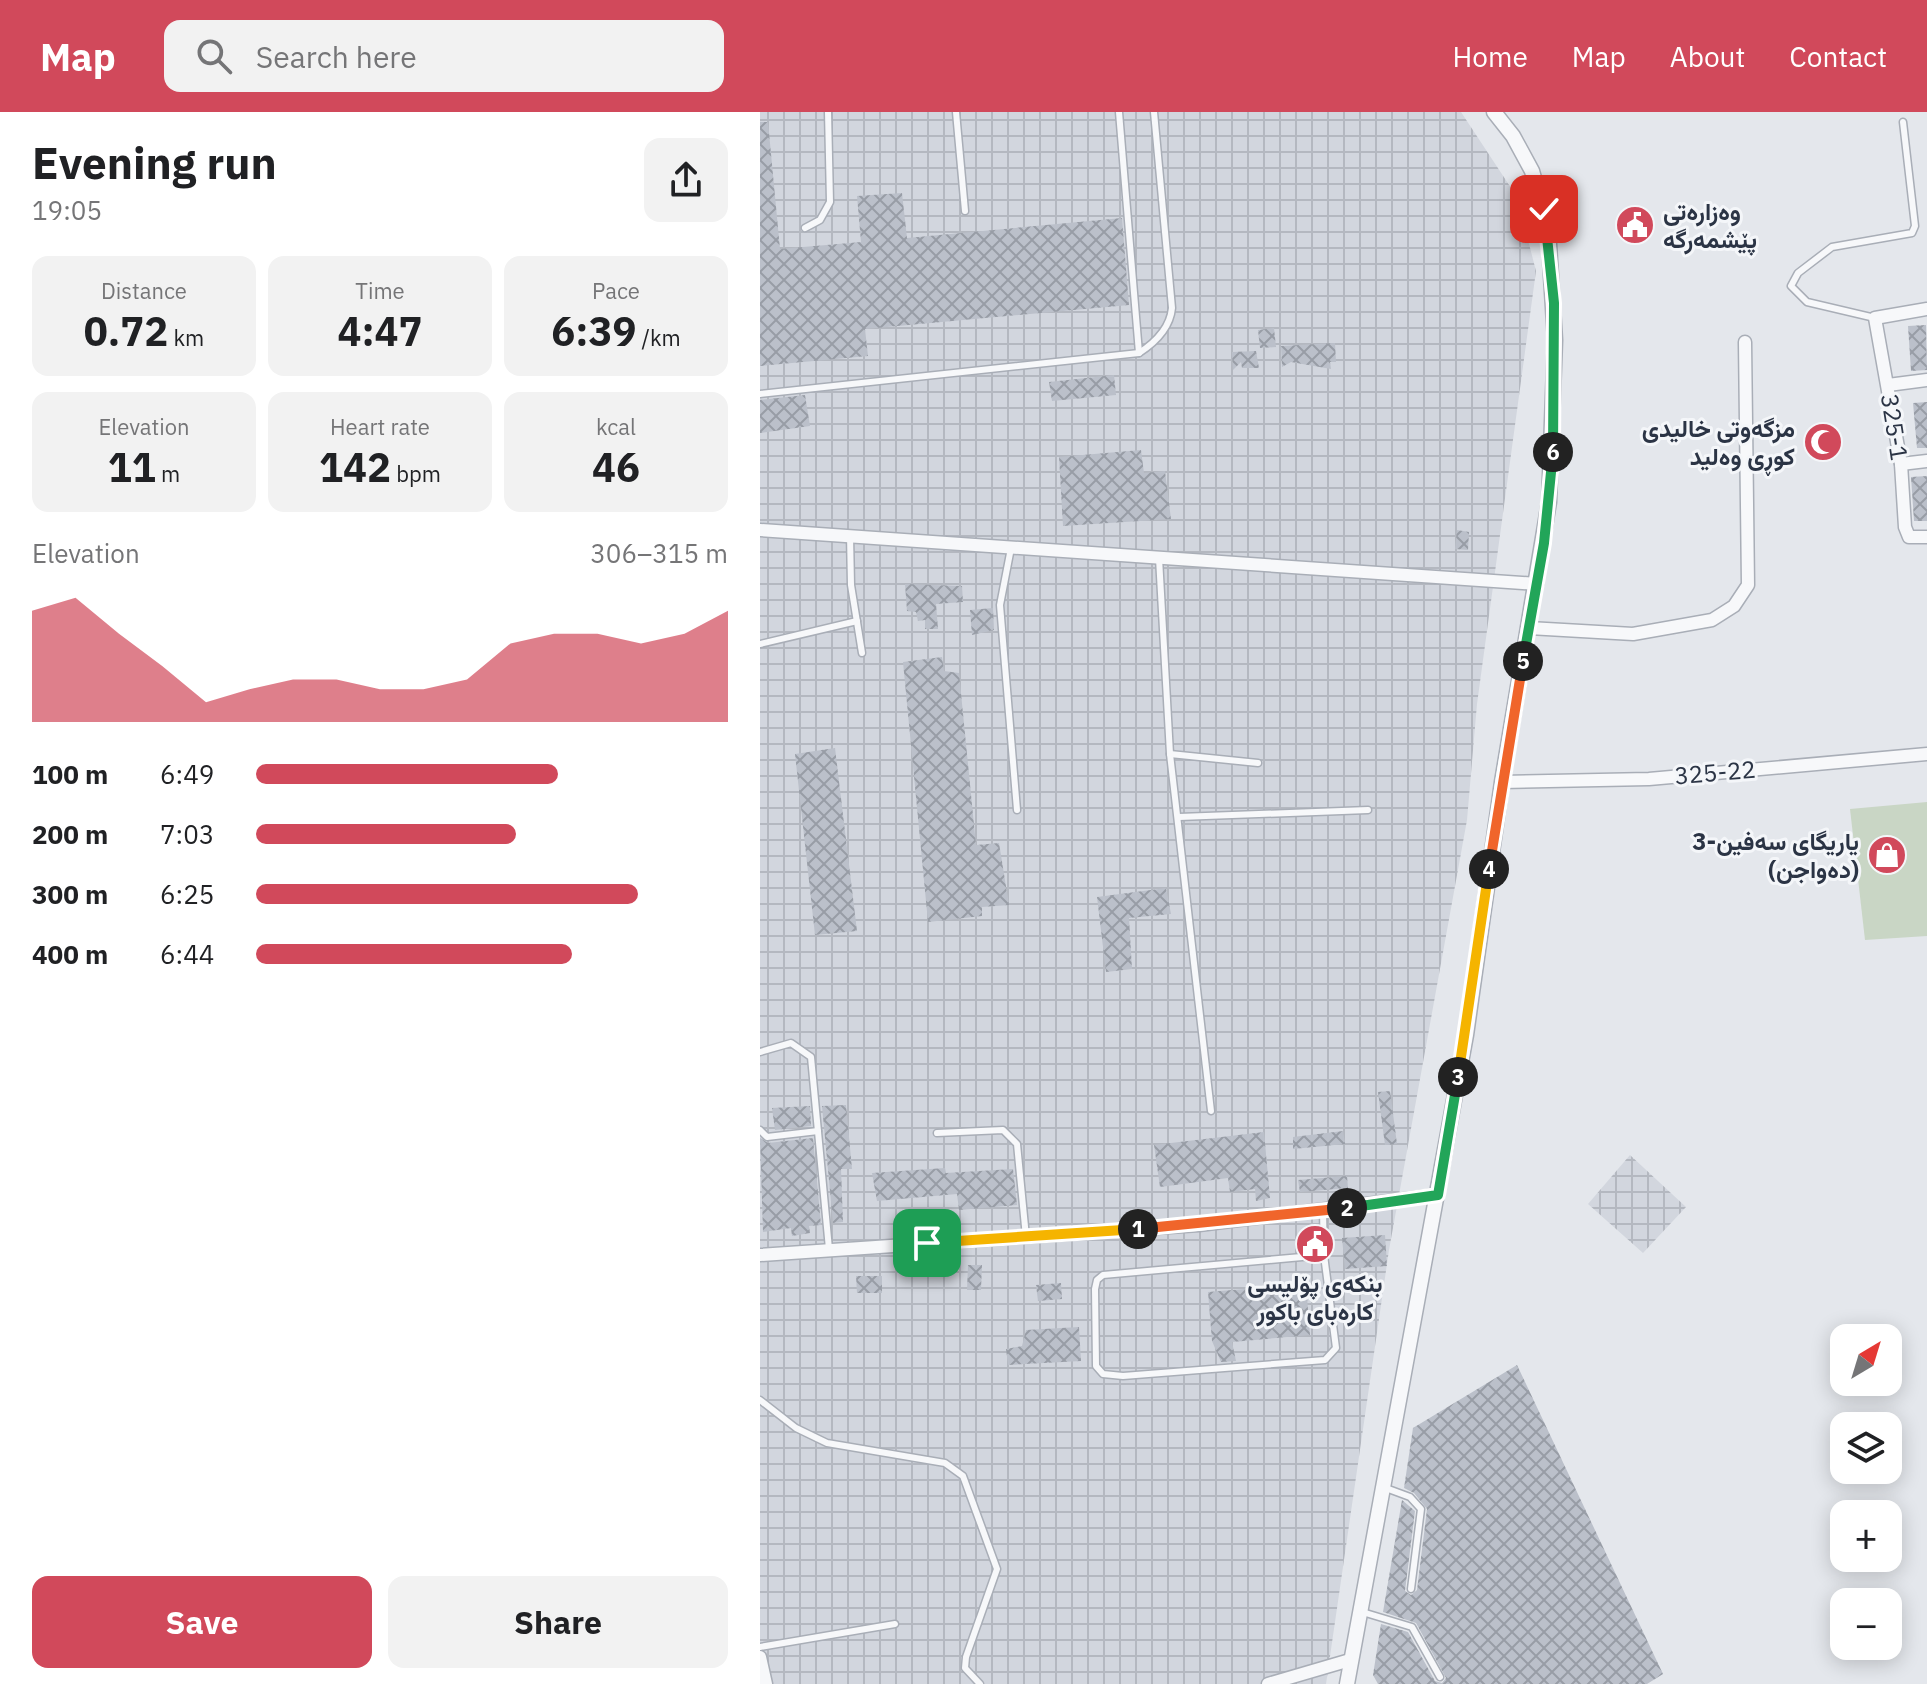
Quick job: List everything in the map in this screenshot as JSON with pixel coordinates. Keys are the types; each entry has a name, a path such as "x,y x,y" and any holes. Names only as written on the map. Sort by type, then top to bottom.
{"street":[{"path":"1347,1684 1474,984 1502,782 1537,584 1552,461 1555,340 1548,228 1536,180 1519,145 1494,112"},
{"path":"1875,318 1927,309"},
{"name":"325-1","path":"1875,318 1901,464 1905,527 1909,537 1927,537"},
{"path":"1529,628 1633,634 1712,620 1734,606 1748,585 1745,342"},
{"path":"1888,385 1927,380"},
{"path":"1901,464 1927,461"},
{"path":"760,530 1537,584"},
{"name":"325-22","path":"1502,782 1649,779 1927,754"},
{"path":"760,1255 1323,1212 1438,1195"},
{"path":"760,1657 766,1684"},
{"path":"1268,1684 1350,1660"}],"lane":[{"path":"805,228 820,220 830,202 828,112"},
{"path":"956,112 965,211"},
{"path":"1119,112 1139,353"},
{"path":"760,394 1139,353 1163,332 1171,320 1172,308 1154,112"},
{"path":"1875,318 1807,302 1791,286 1798,273 1832,247 1912,233 1915,226 1903,122"},
{"path":"850,535 851,585 862,653"},
{"path":"1011,548 1000,605 1017,810"},
{"path":"1159,558 1170,754 1211,1111"},
{"path":"760,644 857,621"},
{"path":"1170,754 1258,763"},
{"path":"1179,817 1368,810"},
{"path":"760,1052 791,1043 811,1057 829,1249"},
{"path":"760,1130 767,1137 818,1131"},
{"path":"937,1133 1003,1130 1017,1144 1026,1237"},
{"path":"1323,1212 1324,1255 1336,1348 1325,1360 1123,1376 1103,1374 1096,1366 1095,1289 1097,1280 1103,1275 1324,1255"},
{"path":"760,1400 796,1428 827,1443 945,1463 963,1476 997,1569 966,1657 965,1668 980,1684"},
{"path":"1383,1487 1410,1497 1421,1509 1411,1589"},
{"path":"1359,1611 1412,1627 1440,1677"},
{"path":"760,1647 895,1624"}],"shaded area":[{"path":"760,112 1461,112 1517,197 1536,271 1477,704 1467,820 1389,1250 1326,1684 760,1684"},
{"path":"1630,1155 1686,1207 1643,1253 1588,1204"}],"green space":[{"path":"1927,802 1927,936 1865,940 1850,809"}],"building":[{"path":"760,122 768,122 780,249 861,242 857,196 902,193 907,238 1122,218 1129,305 865,329 868,356 760,366"},
{"path":"1926,325 1927,370 1911,371 1908,326"},
{"path":"1274,328 1276,347 1260,348 1258,330"},
{"path":"1335,343 1336,362 1330,362 1331,369 1291,362 1282,367 1281,346"},
{"path":"1256,351 1259,368 1242,368 1241,362 1233,370 1232,352"},
{"path":"1114,375 1116,395 1052,401 1049,382"},
{"path":"805,395 810,426 760,433 760,400"},
{"path":"1927,402 1927,448 1917,448 1913,403"},
{"path":"1141,450 1144,473 1165,471 1171,519 1063,526 1059,457"},
{"path":"1927,476 1927,521 1914,521 1911,477"},
{"path":"1457,530 1469,532 1468,550 1455,549"},
{"path":"905,584 962,586 963,602 936,604 938,629 925,629 925,620 918,621 916,612 907,611"},
{"path":"993,608 994,630 972,635 970,610"},
{"path":"942,657 944,671 959,673 976,845 999,843 1009,905 982,907 982,916 928,922 903,662"},
{"path":"835,748 857,931 815,935 795,754"},
{"path":"1166,888 1171,914 1129,918 1132,969 1106,972 1097,897"},
{"path":"1390,1091 1397,1144 1385,1145 1378,1092"},
{"path":"846,1105 852,1169 841,1169 843,1222 833,1223 822,1106"},
{"path":"810,1106 811,1126 775,1130 772,1108"},
{"path":"1343,1131 1345,1144 1293,1149 1293,1137"},
{"path":"1264,1132 1270,1198 1256,1201 1255,1189 1230,1192 1228,1178 1160,1187 1154,1145"},
{"path":"760,1138 768,1143 813,1138 821,1225 809,1226 810,1233 792,1236 791,1228 763,1232"},
{"path":"945,1168 946,1173 1013,1169 1017,1205 959,1210 957,1194 877,1201 872,1173"},
{"path":"1347,1176 1348,1188 1300,1192 1298,1180"},
{"path":"1385,1235 1387,1266 1345,1269 1342,1238"},
{"path":"968,1265 982,1265 981,1290 967,1290"},
{"path":"856,1276 882,1276 882,1293 857,1293"},
{"path":"1061,1283 1062,1299 1038,1301 1036,1285"},
{"path":"1306,1284 1310,1335 1232,1342 1236,1361 1221,1362 1212,1341 1208,1292"},
{"path":"1079,1327 1081,1361 1008,1365 1006,1349 1022,1346 1026,1330"},
{"path":"1517,1365 1663,1674 1647,1684 1378,1684 1373,1675 1381,1624 1408,1632 1435,1681 1442,1683 1446,1678 1416,1623 1383,1612 1402,1500 1415,1511 1405,1591 1411,1595 1417,1590 1427,1509 1414,1493 1404,1488 1413,1428"}],"place":[{"name":"وەزارەتی پێشمەرگە","path":"1635,225"},
{"name":"مزگەوتی خالیدی کوڕی وەلید","path":"1823,442"},
{"name":"یاریگای سەفین-3 (دەواجن)","path":"1887,855"},
{"name":"بنکەی پۆلیسی کارەبای باکور","path":"1315,1244"}],"route":[{"path":"927,1243 1199,1225 1323,1212 1438,1195 1549,502 1555,340 1552,265 1544,209"}]}
